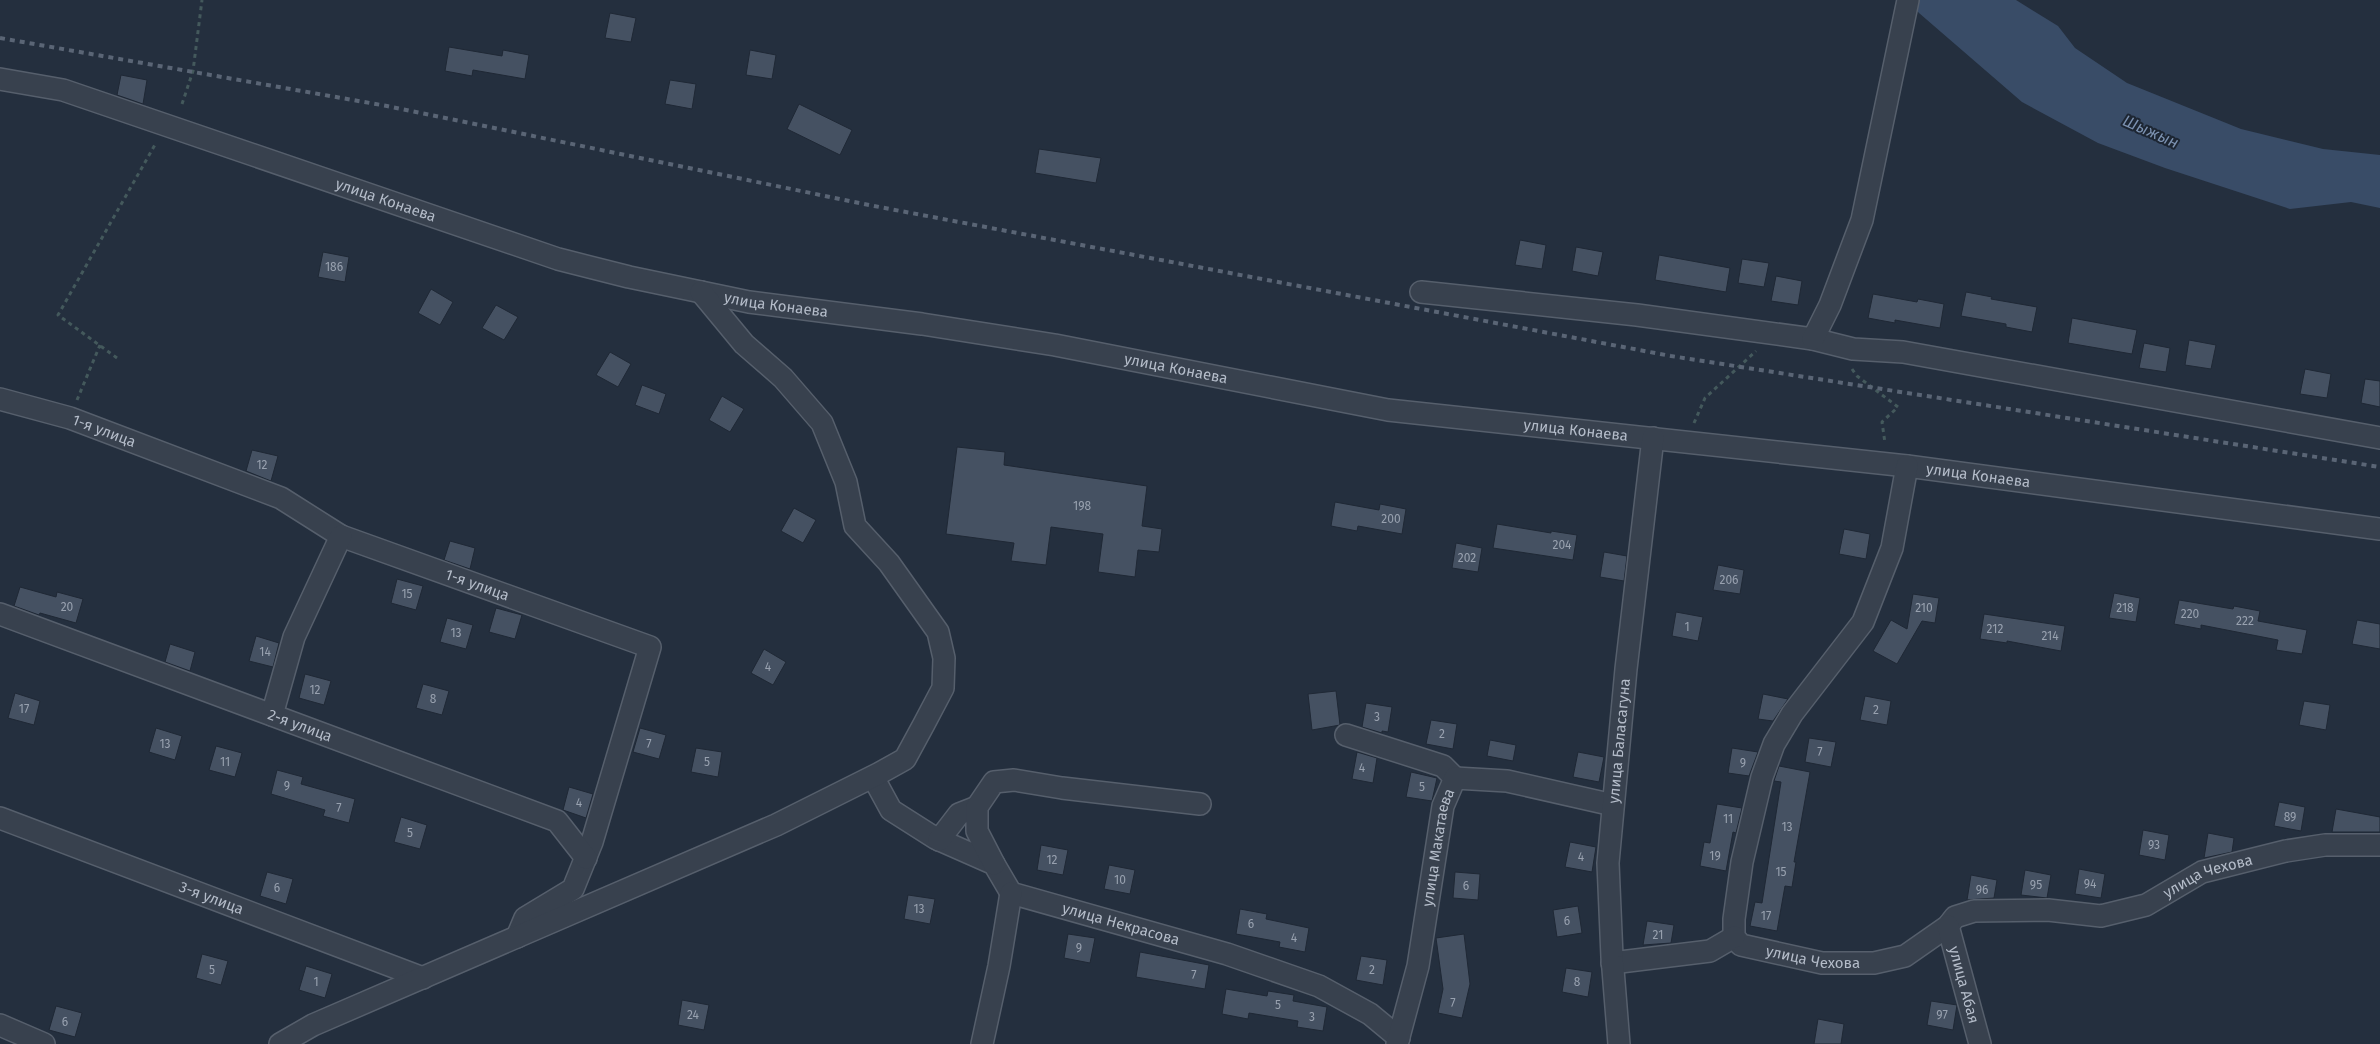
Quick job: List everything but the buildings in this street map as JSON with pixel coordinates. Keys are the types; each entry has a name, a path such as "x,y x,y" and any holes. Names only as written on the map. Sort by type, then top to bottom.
{"street":[{"path":"1813,340 1830,305 1862,220 1907,3"},
{"name":"улица Конаева","path":"0,79 63,90 558,259 748,302 922,324 1055,345 1388,410 1900,466 2380,530"},
{"path":"280,1044 313,1025 776,825 905,759 943,688 944,658 938,632 889,562 855,526 846,482 822,423 783,378 744,344 701,292"},
{"path":"1421,292 1637,315 1813,340 1842,347 1903,352 2012,370 2380,438"},
{"name":"1-я улица","path":"0,398 70,418 281,498 341,536 650,647 586,858 573,889 525,918 517,937"},
{"name":"улица Баласагуна","path":"1619,1044 1612,963 1608,863 1653,438"},
{"path":"1612,963 1710,951 1734,937 1734,919 1742,862 1762,777 1774,744 1792,714 1863,622 1892,548 1900,466"},
{"path":"272,715 294,637 341,536"},
{"name":"2-я улица","path":"0,614 557,821 586,858"},
{"path":"1346,735 1444,766 1455,778"},
{"path":"873,777 891,810 939,840 994,864"},
{"name":"улица Макатаева","path":"1398,1041 1418,966 1442,806 1455,778 1507,781 1613,805"},
{"path":"982,1044 999,966 1011,893 977,831 977,807 994,782 1014,780 1062,788 1200,804"},
{"path":"939,840 959,814 977,807"},
{"name":"3-я улица","path":"0,818 423,978"},
{"name":"улица Чехова","path":"1734,937 1741,945 1822,963 1874,963 1905,956 1948,926 1955,917 1974,910 2048,910 2101,916 2146,904 2202,872 2286,851 2325,845 2380,845"},
{"name":"улица Некрасова","path":"1011,893 1227,954 1319,986 1370,1014 1398,1041"},
{"name":"улица Абая","path":"1948,926 1980,1044"},
{"path":"0,1025 44,1044"}],"path":[{"path":"182,104 193,71 202,0"},
{"path":"117,358 58,315 166,125"},
{"path":"1686,442 1705,398 1757,350 1785,336"},
{"path":"70,418 100,345"},
{"path":"1842,347 1847,361 1857,376 1898,407 1882,422 1884,442 1900,466"}],"water":[{"name":"Шыжын","path":"1908,0 2016,0 2058,26 2075,48 2127,83 2241,129 2323,149 2380,155 2380,208 2351,202 2290,209 2165,168 2098,143 2022,102 1919,13"}],"railway":[{"path":"0,38 387,106 874,206 1671,356 2380,467"}]}
